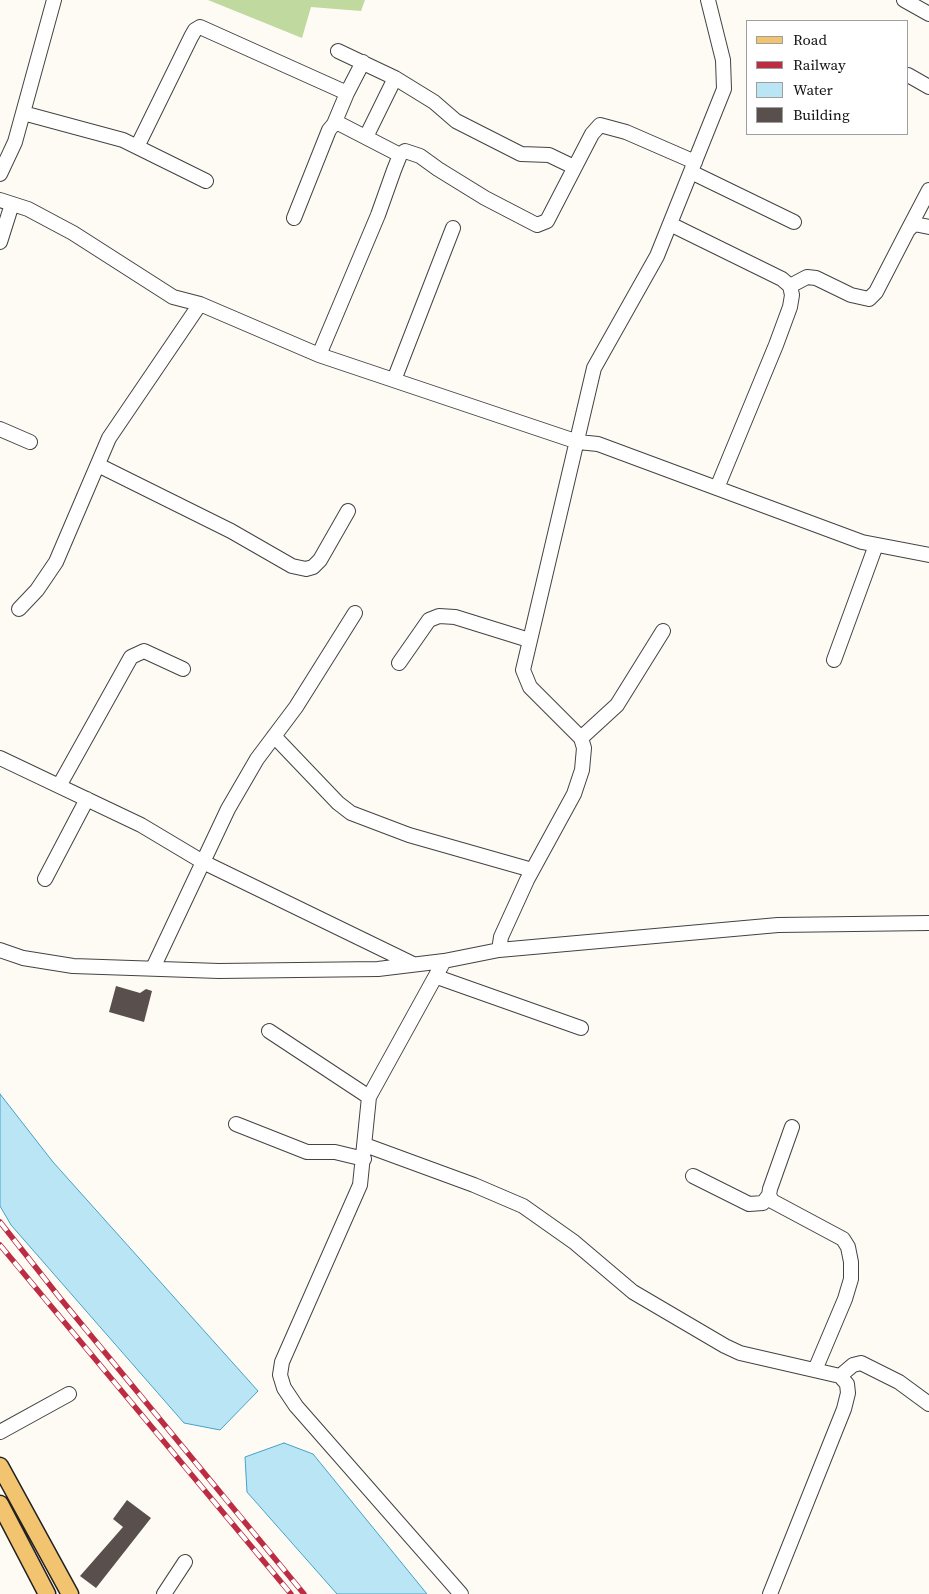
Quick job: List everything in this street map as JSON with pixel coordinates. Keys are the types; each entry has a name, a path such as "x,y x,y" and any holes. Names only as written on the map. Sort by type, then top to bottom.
{"main road":[{"path":"0,1466 70,1594"},
{"path":"0,1504 47,1594"}],"street":[{"path":"0,174 15,142 54,0"},
{"path":"500,950 501,937 532,870 574,794 582,770 584,748 581,738 530,687 523,670 578,442 587,391 594,368 657,256 724,89 723,60 708,0"},
{"path":"904,0 929,14"},
{"path":"137,146 191,37 195,30 200,27 347,93"},
{"path":"338,51 395,78 434,102 456,121 521,154 549,155 574,167"},
{"path":"294,218 329,130 334,124 363,62"},
{"path":"909,76 929,87"},
{"path":"366,137 395,78"},
{"path":"23,113 104,134 137,146 206,181"},
{"path":"334,124 340,124 400,155"},
{"path":"319,355 400,155 405,151 414,152 478,193 537,225 547,221 592,134 600,125 626,132 794,222"},
{"path":"790,286 807,277 816,278 851,295 869,299 876,292 929,190"},
{"path":"0,242 6,202 28,209 73,233 156,288 173,297 200,304 319,355 578,442 598,444 862,542 929,555"},
{"path":"670,224 782,279 790,286 792,295 790,307 717,488"},
{"path":"908,230 914,224 929,227"},
{"path":"394,380 453,228"},
{"path":"19,608 37,590 56,562 109,438 123,414 200,304"},
{"path":"0,429 30,442"},
{"path":"98,464 231,531 292,566 306,569 313,568 320,560 348,510"},
{"path":"834,660 876,545"},
{"path":"154,968 228,809 257,759 296,707 355,613"},
{"path":"399,662 429,620 439,616 455,617 529,640"},
{"path":"581,738 617,705 663,631"},
{"path":"59,786 131,657 144,651 183,669"},
{"path":"274,736 338,803 351,813 409,835 532,870"},
{"path":"0,758 141,825 203,862 413,964"},
{"path":"45,879 87,799"},
{"path":"0,950 23,958 52,964 219,972 378,969 444,961 500,950 778,924 929,923"},
{"path":"444,961 437,977 369,1097 365,1152 357,1195 282,1362 280,1375 284,1388 296,1406 461,1594"},
{"path":"437,977 581,1028"},
{"path":"269,1031 369,1097"},
{"path":"236,1124 306,1152 365,1152 474,1185 523,1206 574,1242 633,1292 725,1346 740,1353 840,1376 846,1384 848,1393 844,1410 770,1594"},
{"path":"693,1176 749,1204 763,1203 769,1195 792,1127"},
{"path":"769,1195 778,1206 843,1239 848,1247 852,1262 847,1292 815,1370"},
{"path":"840,1376 852,1365 861,1363 899,1382 929,1404"},
{"path":"0,1432 69,1394"},
{"path":"164,1594 185,1562"}],"green space":[{"path":"208,0 365,0 361,11 311,7 302,38"}],"water":[{"path":"0,1094 53,1162 258,1391 220,1430 184,1423 11,1225 0,1206"},
{"path":"284,1443 313,1454 427,1594 337,1594 247,1492 245,1457"}],"building":[{"path":"116,986 140,993 146,989 152,991 144,1022 109,1012"},
{"path":"127,1500 151,1518 96,1588 80,1576 123,1527 113,1519"}],"railway":[{"path":"0,1222 60,1298 304,1594"},
{"path":"0,1245 291,1594"}]}
